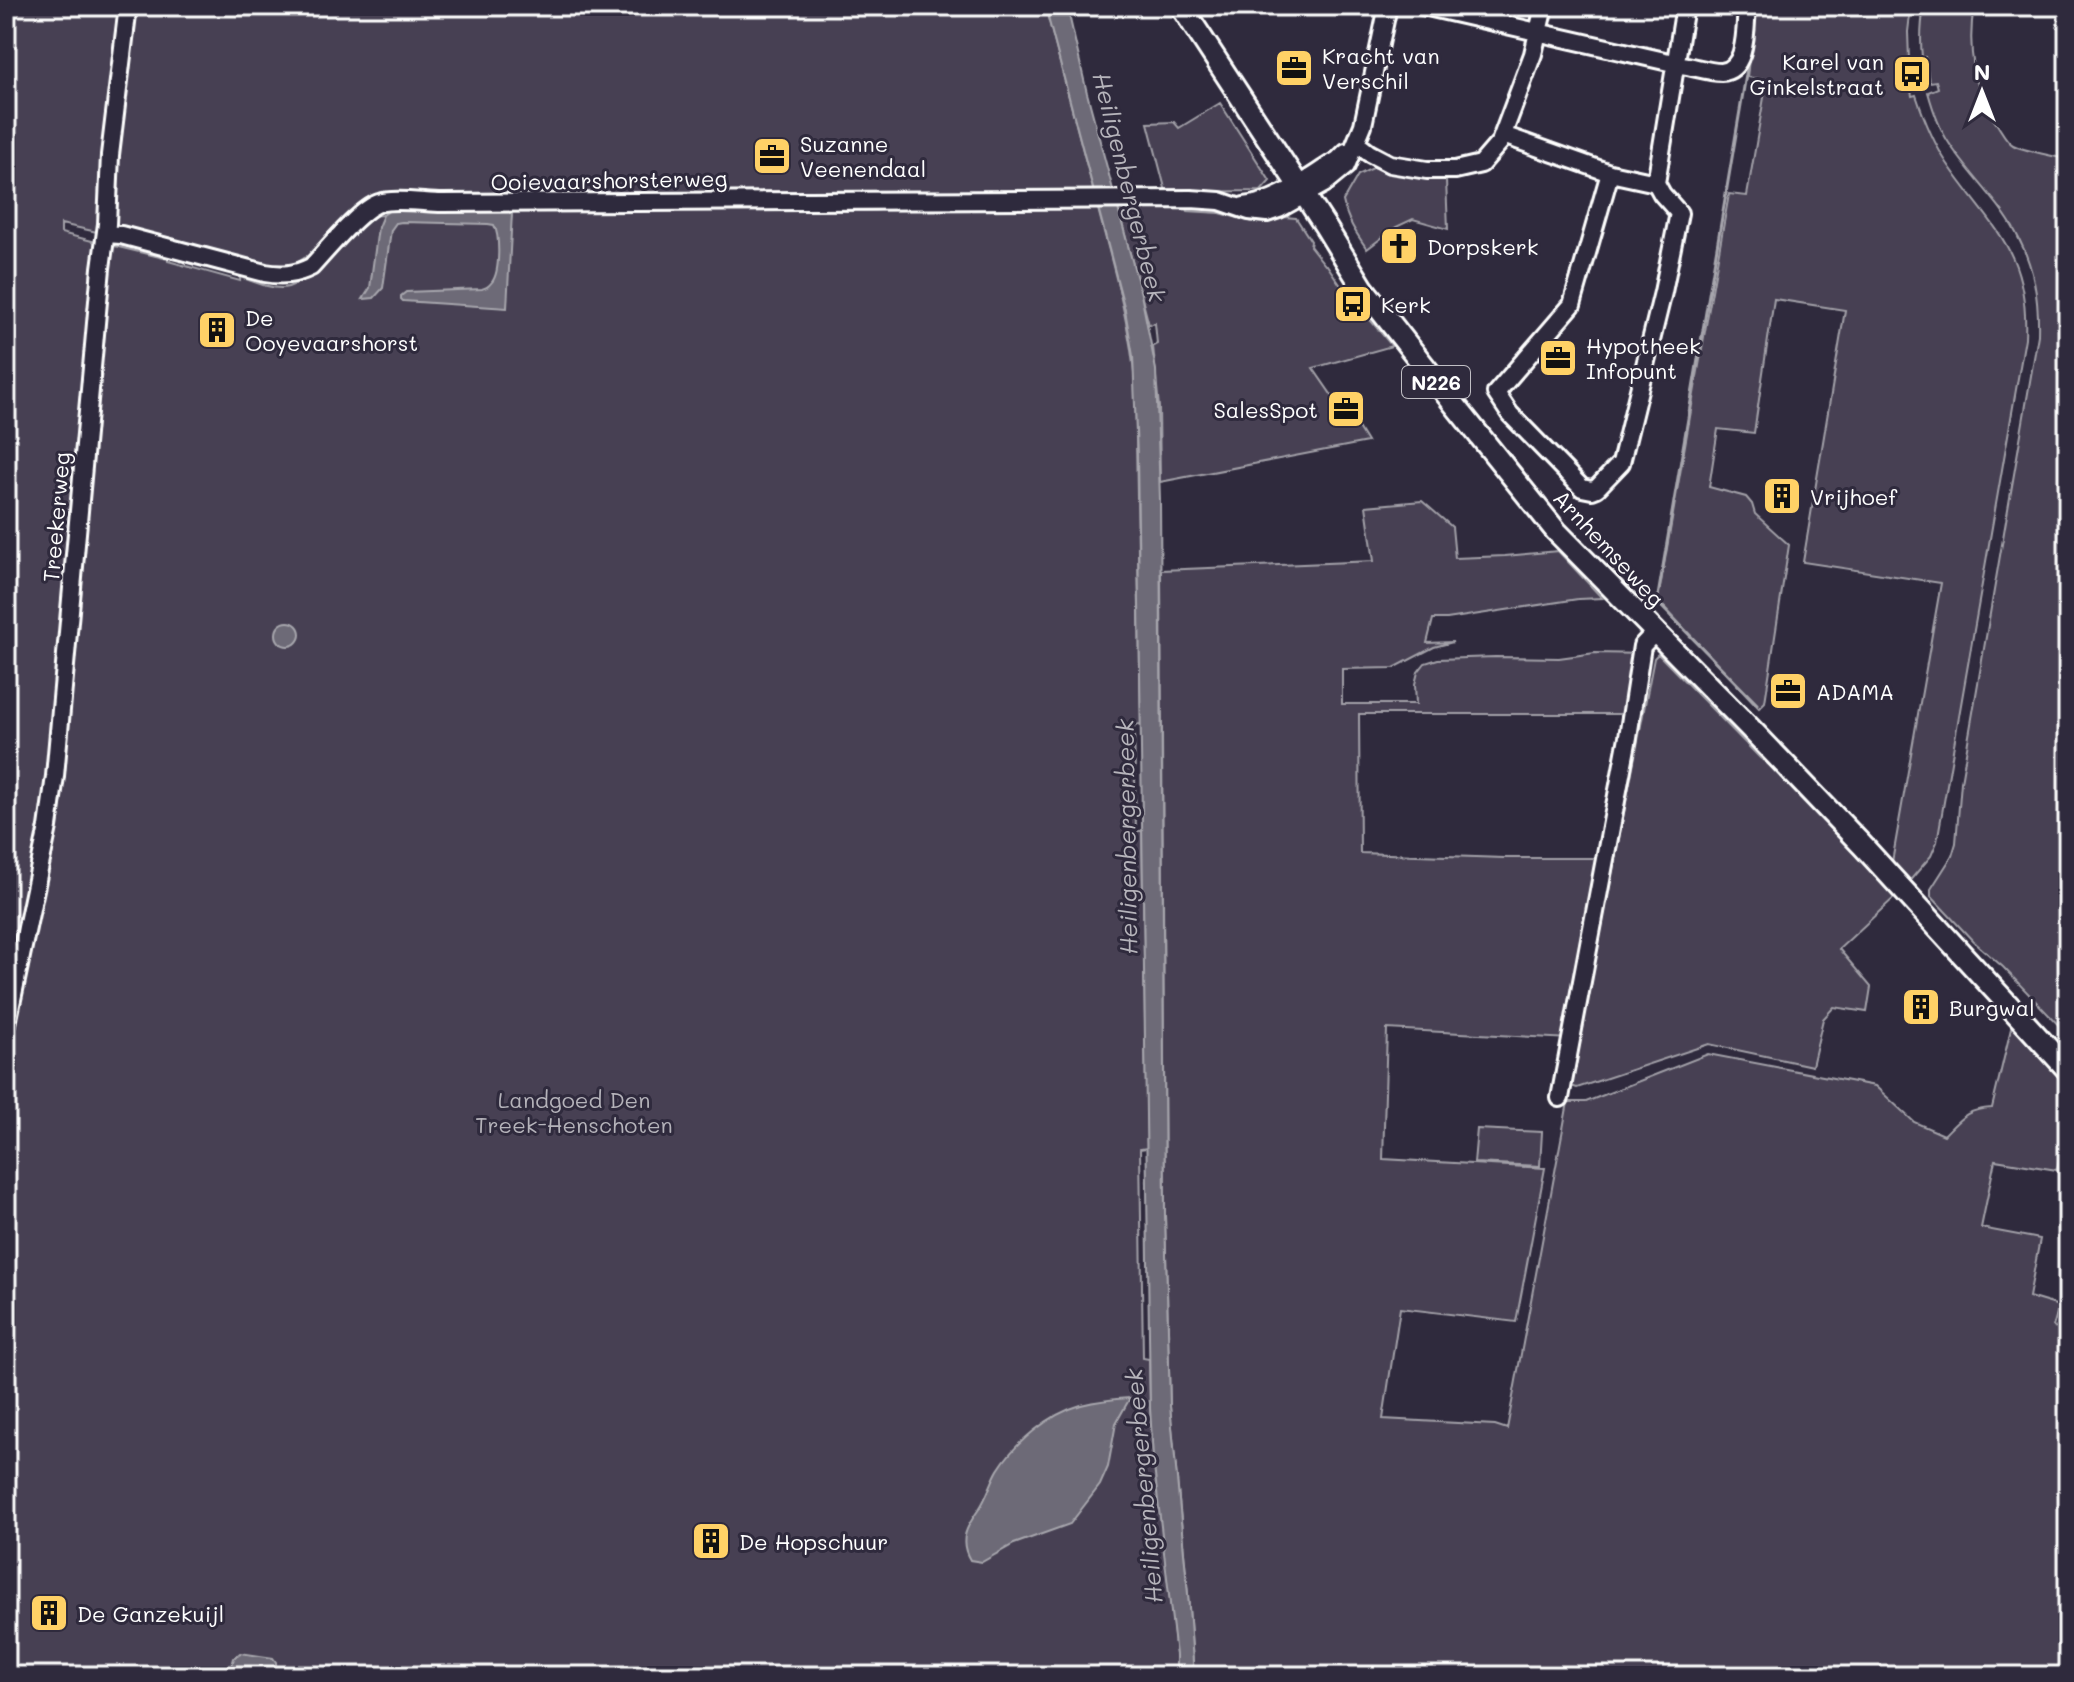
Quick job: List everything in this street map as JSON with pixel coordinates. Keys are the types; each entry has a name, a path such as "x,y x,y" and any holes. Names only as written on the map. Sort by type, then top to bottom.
{"main road":[{"name":"Arnhemseweg","path":"1181,6 1363,288 1556,531 1862,845 2068,1070"}],"street":[{"name":"Treekerweg","path":"6,1028 48,827 55,776 106,234 110,155 128,6"},
{"name":"Ooievaarshorsterweg","path":"106,234 121,235 282,275 311,267 361,215 385,201 1207,199 1259,214 1267,213 1279,209 1301,189 1324,184 1346,166 1363,125 1388,6"},
{"path":"1423,6 1720,72 1734,67 1741,55 1747,6"},
{"path":"1356,143 1390,164 1427,170 1455,170 1481,164 1496,149 1503,135 1533,54 1544,6"},
{"path":"1610,173 1572,305 1496,393 1510,414 1582,488 1592,490 1621,463 1679,213 1656,183 1685,6"},
{"path":"1503,135 1610,173 1656,183"},
{"path":"1560,1098 1642,646 1655,632"}],"green space":[{"path":"6,6 118,6 97,232 61,224 61,233 96,242 49,758 40,830 6,994"},
{"path":"131,6 1045,6 1094,193 782,192 395,199 371,205 312,253 287,267 276,269 111,225"},
{"path":"1755,6 1911,6 1909,60 1906,61 1912,96 1916,95 1929,130 1947,163 2004,242 2021,282 2025,338 1937,842 1931,856 1907,884 1891,868 1941,583 1803,562 1845,310 1774,299 1754,433 1718,429 1709,487 1746,497 1755,514 1789,545 1765,702 1759,708 1664,607 1657,605 1729,194 1747,196 1767,80 1747,77"},
{"path":"1924,6 1974,6 1971,37 1974,68 1983,98 2005,137 2013,145 2068,160 2068,1035 1931,896 1931,889 1952,856 1956,843 1961,782 2038,321 2034,282 2022,245 2009,221 1949,143 1934,112 1928,92 1938,88 1936,81 1929,82 1925,57 1922,57"},
{"path":"1220,103 1270,181 1261,191 1166,192 1148,123 1174,122 1179,128"},
{"path":"1375,167 1446,180 1448,229 1413,219 1396,227 1367,249 1349,220 1343,201 1358,175"},
{"path":"1117,204 1186,207 1188,211 1220,213 1262,223 1284,217 1296,218 1311,241 1310,246 1327,265 1357,310 1362,310 1392,346 1313,368 1333,397 1349,413 1367,442 1160,482 1159,407 1153,346 1157,344 1155,323 1149,325"},
{"name":"Landgoed Den Treek-Henschoten","path":"1097,205 1125,315 1135,383 1141,724 1134,725 1136,831 1142,831 1147,1148 1140,1149 1143,1358 1149,1359 1150,1408 1176,1676 6,1676 6,1053 26,974 37,909 106,244 240,281 240,277 283,288 305,278 376,215 511,222 512,212 861,211 899,207"},
{"path":"1422,501 1452,527 1455,558 1558,551 1602,598 1433,619 1427,643 1453,642 1434,647 1394,668 1342,669 1342,704 1416,704 1418,672 1425,663 1438,659 1645,654 1631,714 1359,714 1360,853 1604,858 1570,1039 1387,1029 1383,1159 1545,1168 1516,1322 1400,1308 1383,1419 1495,1425 1507,1429 1568,1102 1586,1102 1708,1054 1875,1086 1914,1122 1944,1135 1970,1112 1992,1108 2013,1020 2068,1081 2068,1139 2064,1139 2057,1170 1995,1160 1981,1228 2040,1239 2029,1297 2059,1306 2053,1327 2068,1331 2068,1676 1194,1676 1170,1406 1165,1216 1161,570 1374,561 1366,506"},
{"path":"1658,654 1760,758 1777,771 1895,897 1839,949 1871,987 1867,1012 1834,1007 1823,1019 1812,1066 1709,1044 1577,1088 1571,1086 1654,658"},
{"path":"1477,1129 1542,1132 1540,1166 1474,1163"}],"shaded area":[{"path":"1045,6 1067,6 1141,294 1156,370 1160,500 1165,1216 1170,1406 1194,1676 1176,1676 1150,1408 1133,356 1125,310"},
{"path":"406,209 512,212 507,308 401,299 406,292 482,289 488,286 495,277 498,254 496,230 494,225 488,224 396,223 391,230 383,288 374,298 363,299 370,288 378,227 383,215"},
{"path":"288,622 299,629 300,634 293,645 288,646 277,639 276,634 283,623"},
{"path":"1130,1398 1116,1423 1108,1467 1100,1485 1070,1524 1014,1544 982,1562 970,1560 964,1540 968,1527 998,1470 1023,1440 1045,1422 1069,1409 1093,1402"},
{"path":"240,1653 273,1658 276,1676 220,1676 231,1669 234,1658"}],"waterway":[{"path":"1748,62 1749,53"},
{"path":"1747,69 1657,602 1757,704"}],"place":[{"name":"Kracht van Verschil","path":"1294,68"},
{"name":"Karel van Ginkelstraat","path":"1912,74"},
{"name":"Suzanne Veenendaal","path":"772,156"},
{"name":"Dorpskerk","path":"1399,246"},
{"name":"Kerk","path":"1353,304"},
{"name":"De Ooyevaarshorst","path":"217,330"},
{"name":"Hypotheek Infopunt","path":"1558,358"},
{"name":"SalesSpot","path":"1346,409"},
{"name":"Vrijhoef","path":"1782,496"},
{"name":"ADAMA","path":"1788,691"},
{"name":"Burgwal","path":"1921,1007"},
{"name":"De Hopschuur","path":"711,1541"},
{"name":"De Ganzekuijl","path":"49,1613"}],"water label":[{"name":"Heiligenbergerbeek","path":"1130,187"},
{"name":"Heiligenbergerbeek","path":"1126,837"},
{"name":"Heiligenbergerbeek","path":"1143,1486"}]}
